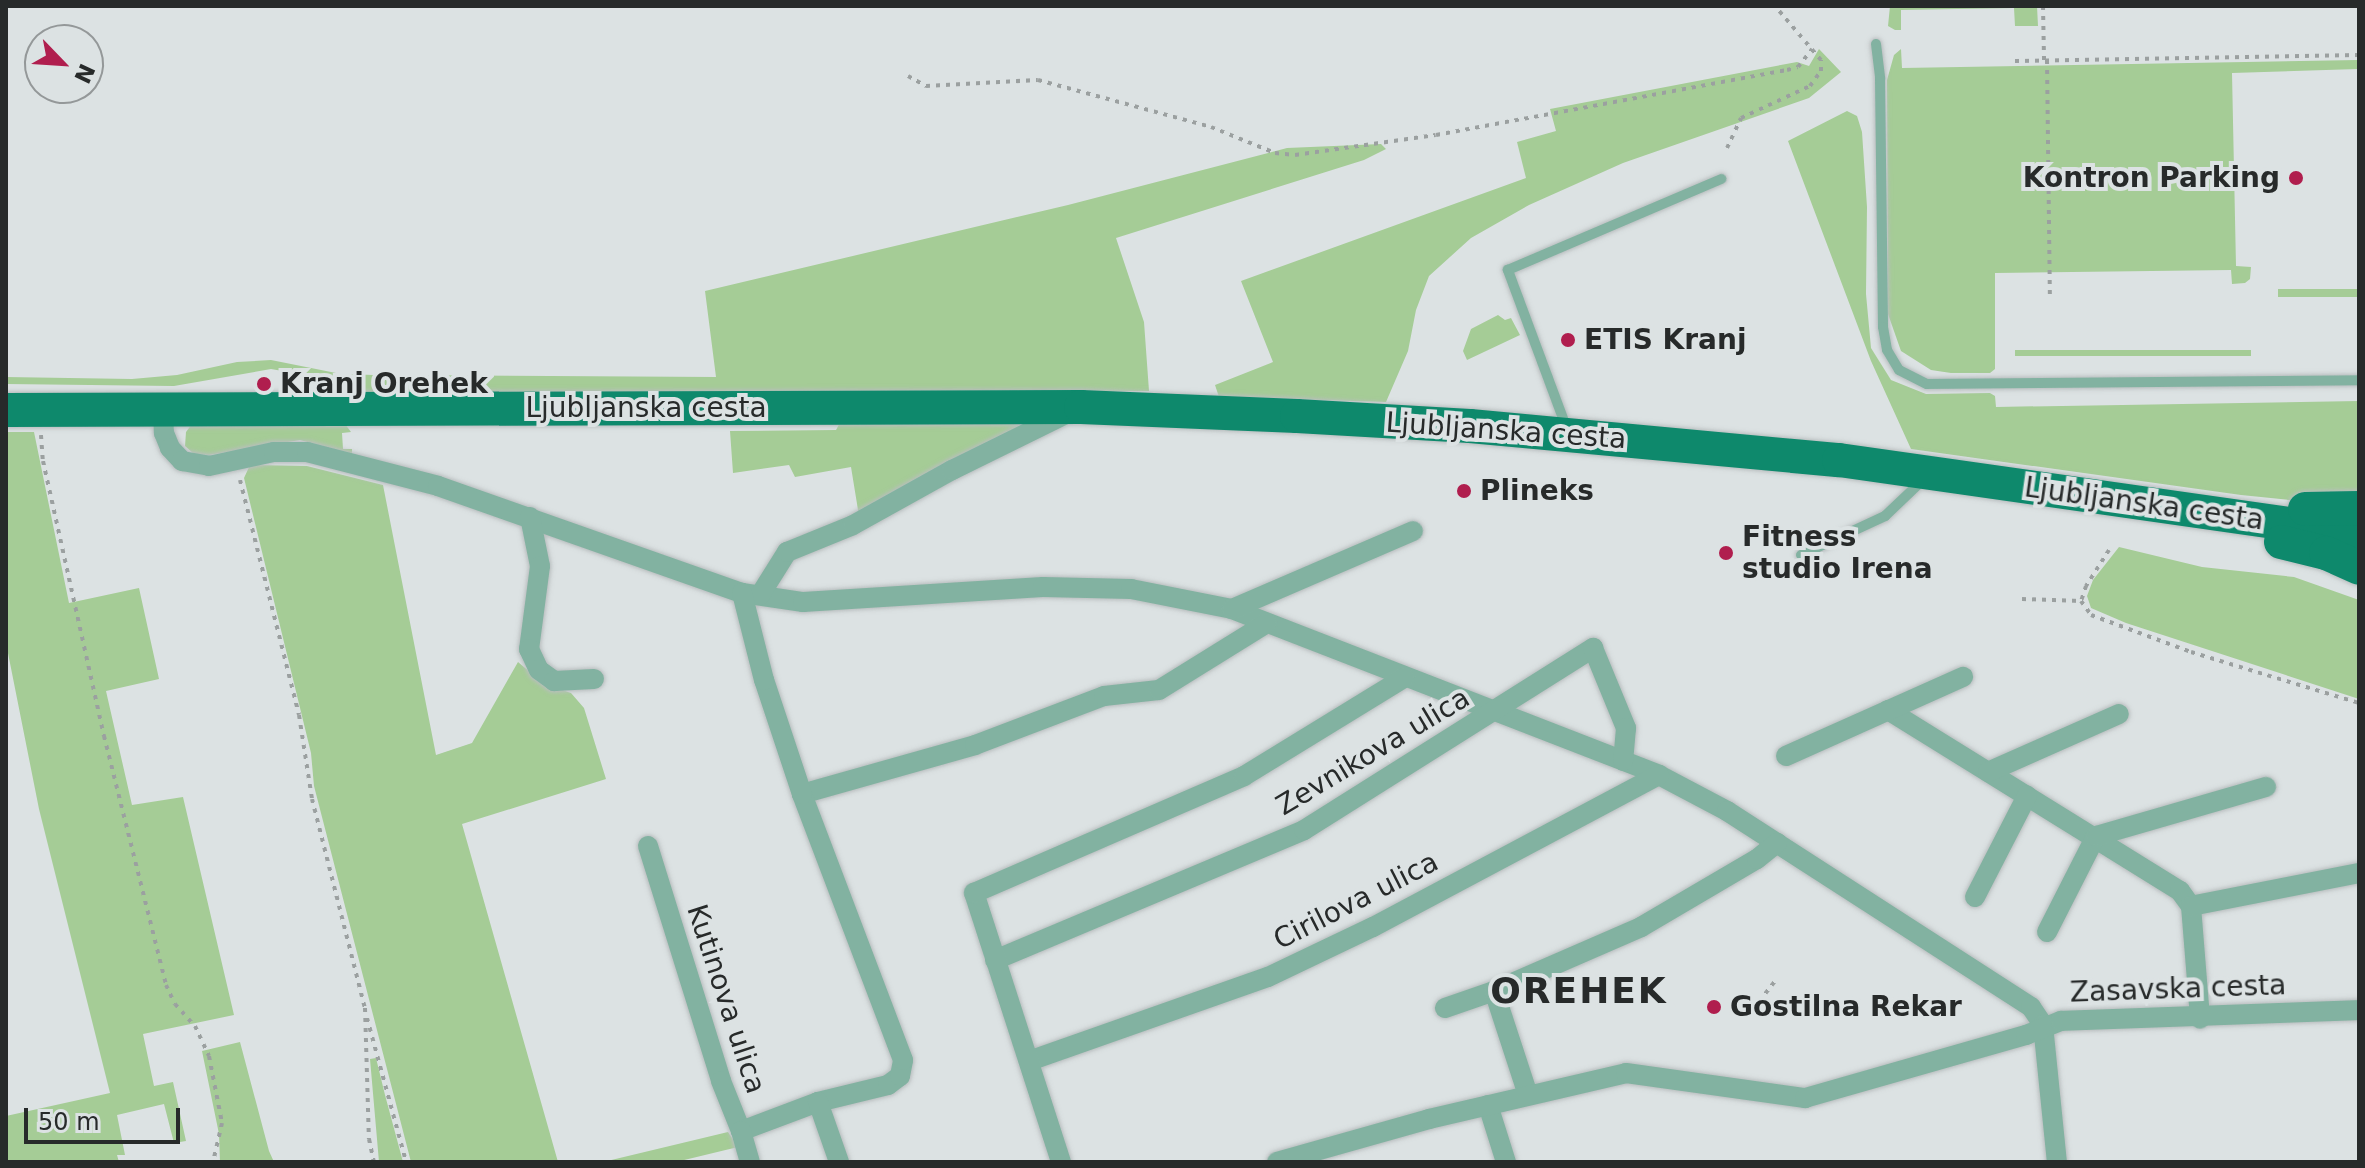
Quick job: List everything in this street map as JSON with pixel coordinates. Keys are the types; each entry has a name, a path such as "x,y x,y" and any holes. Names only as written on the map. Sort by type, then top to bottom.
{"main road":[{"name":"Ljubljanska cesta","path":"6,410 1081,407 1329,418 1569,435 1839,460 2359,534"},
{"path":"2187,510 2226,499 2308,509 2359,508"},
{"path":"2187,510 2231,533 2295,545 2359,568"}],"street":[{"name":"Ljubljanska cesta","path":"751,594 787,552 853,525 952,470 1081,407"},
{"path":"163,408 167,441 182,461 209,466 274,452 307,452 438,486 751,594 803,602 1043,587 1131,589 1232,609 1404,678"},
{"path":"530,517 540,566 529,649 539,670 554,681 594,679"},
{"path":"1232,609 1413,531"},
{"name":"Kutinova ulica","path":"648,846 721,1081 741,1131 818,1102 888,1085 900,1076 903,1060 802,794 764,680 751,594"},
{"path":"802,794 975,745 1104,696 1159,690 1267,623"},
{"path":"1493,712 1593,648 1626,728 1623,761"},
{"path":"1786,756 1963,677"},
{"name":"Zevnikova ulica","path":"1061,1162 974,893 1244,776 1404,678 1493,712"},
{"path":"1888,710 2096,836 2180,891 2191,906 2200,1019"},
{"path":"1493,712 1659,775 1777,843 2031,1007 2043,1025 2057,1162"},
{"name":"Zevnikova ulica","path":"995,960 1304,830 1493,712"},
{"path":"1988,772 2119,714"},
{"name":"Cirilova ulica","path":"1029,1061 1268,977 1373,927 1659,775"},
{"path":"2047,932 2096,836 2266,787"},
{"path":"1975,897 2027,796"},
{"path":"1445,1008 1494,991 1641,927 1757,859 1777,843"},
{"path":"2191,906 2359,873"},
{"path":"1494,991 1528,1095"},
{"name":"Zasavska cesta","path":"1277,1162 1488,1105 1626,1073 1805,1098 2011,1040 2043,1025 2061,1021 2200,1019 2359,1010"},
{"path":"818,1102 839,1162"},
{"path":"1488,1105 1506,1162"},
{"path":"741,1131 750,1162"}],"lane":[{"path":"1876,44 1880,79 1883,327 1887,350 1899,370 1927,384 2359,380"},
{"path":"1569,435 1508,270 1721,179"},
{"path":"1801,555 1885,516 1930,472"}],"path":[{"path":"1727,148 1741,118 1810,86 1821,71 1821,60 1775,6"},
{"path":"2043,6 2050,298"},
{"path":"908,76 926,86 1038,80 1211,127 1275,153 1295,155 1436,135 1787,70 1798,67 1812,49"},
{"path":"2015,61 2359,55"},
{"path":"40,428 43,461 104,736 166,985 175,1004 195,1026 209,1056 222,1123 213,1162"},
{"path":"235,458 299,715 312,799 406,1162"},
{"path":"2081,601 2093,573 2109,550"},
{"path":"2022,599 2081,601"},
{"path":"2081,601 2091,615 2141,634 2359,703"},
{"path":"1747,1017 1775,981"},
{"path":"365,1008 369,1139 374,1162"}],"green space":[{"path":"1890,6 2037,6 2038,26 2015,26 2014,8 1901,10 1901,30 1895,30 1888,26"},
{"path":"1819,49 1841,72 1809,98 1623,163 1529,205 1471,238 1429,276 1416,310 1408,351 1386,402 1219,397 1215,385 1273,362 1241,281 1526,178 1517,142 1556,131 1550,109 1797,62 1809,66"},
{"path":"1901,49 1902,68 2358,60 2358,69 2232,73 2236,266 2251,267 2250,279 2245,283 2232,284 2231,270 1995,273 1995,369 1990,373 1951,373 1931,370 1901,351 1888,314 1887,80 1894,55"},
{"path":"1847,111 1857,116 1862,132 1867,207 1866,294 1871,348 1891,380 1926,394 1990,393 1995,396 1996,407 2359,401 2359,500 2309,502 2241,495 1911,449 1871,361 1788,141"},
{"path":"1381,144 1386,149 1364,160 1116,238 1144,322 1149,391 393,393 360,392 358,385 351,383 271,369 174,386 6,384 6,377 132,379 177,375 237,362 271,360 341,374 716,377 705,291 1068,205 1287,148"},
{"path":"2278,289 2359,289 2359,297 2278,297"},
{"path":"1498,315 1505,320 1511,318 1520,335 1467,360 1463,351 1471,329"},
{"path":"2015,350 2251,350 2251,356 2015,356"},
{"path":"842,419 1027,420 1028,425 859,516 851,467 795,477 789,465 733,473 730,431 836,430"},
{"path":"192,424 345,424 351,432 342,433 343,449 352,449 352,454 300,440 209,455 194,454 185,446 186,432"},
{"path":"6,432 34,432 69,603 139,588 159,679 106,691 132,805 183,797 234,1015 143,1034 154,1086 173,1082 186,1141 174,1143 164,1104 117,1115 125,1155 117,1155 119,1162 6,1162 6,1116 110,1093 39,809 6,643"},
{"path":"250,465 307,466 383,485 436,755 472,743 518,662 544,684 571,693 584,708 606,779 462,824 558,1162 411,1162 314,786 311,753 244,478"},
{"path":"2119,547 2202,567 2294,577 2359,600 2359,699 2126,623 2091,608 2087,596 2093,580"},
{"path":"240,1042 274,1162 220,1162 219,1134 202,1051"},
{"path":"376,1058 403,1162 379,1162 370,1059"},
{"path":"728,1132 738,1147 676,1162 603,1162"}],"place":[{"name":"Kontron Parking","path":"2296,178"},
{"name":"ETIS Kranj","path":"1568,340"},
{"name":"Kranj Orehek","path":"264,384"},
{"name":"Plineks","path":"1464,491"},
{"name":"Fitness studio Irena","path":"1726,553"},
{"name":"Gostilna Rekar","path":"1714,1007"}],"district":[{"name":"OREHEK","path":"1579,991"}]}
